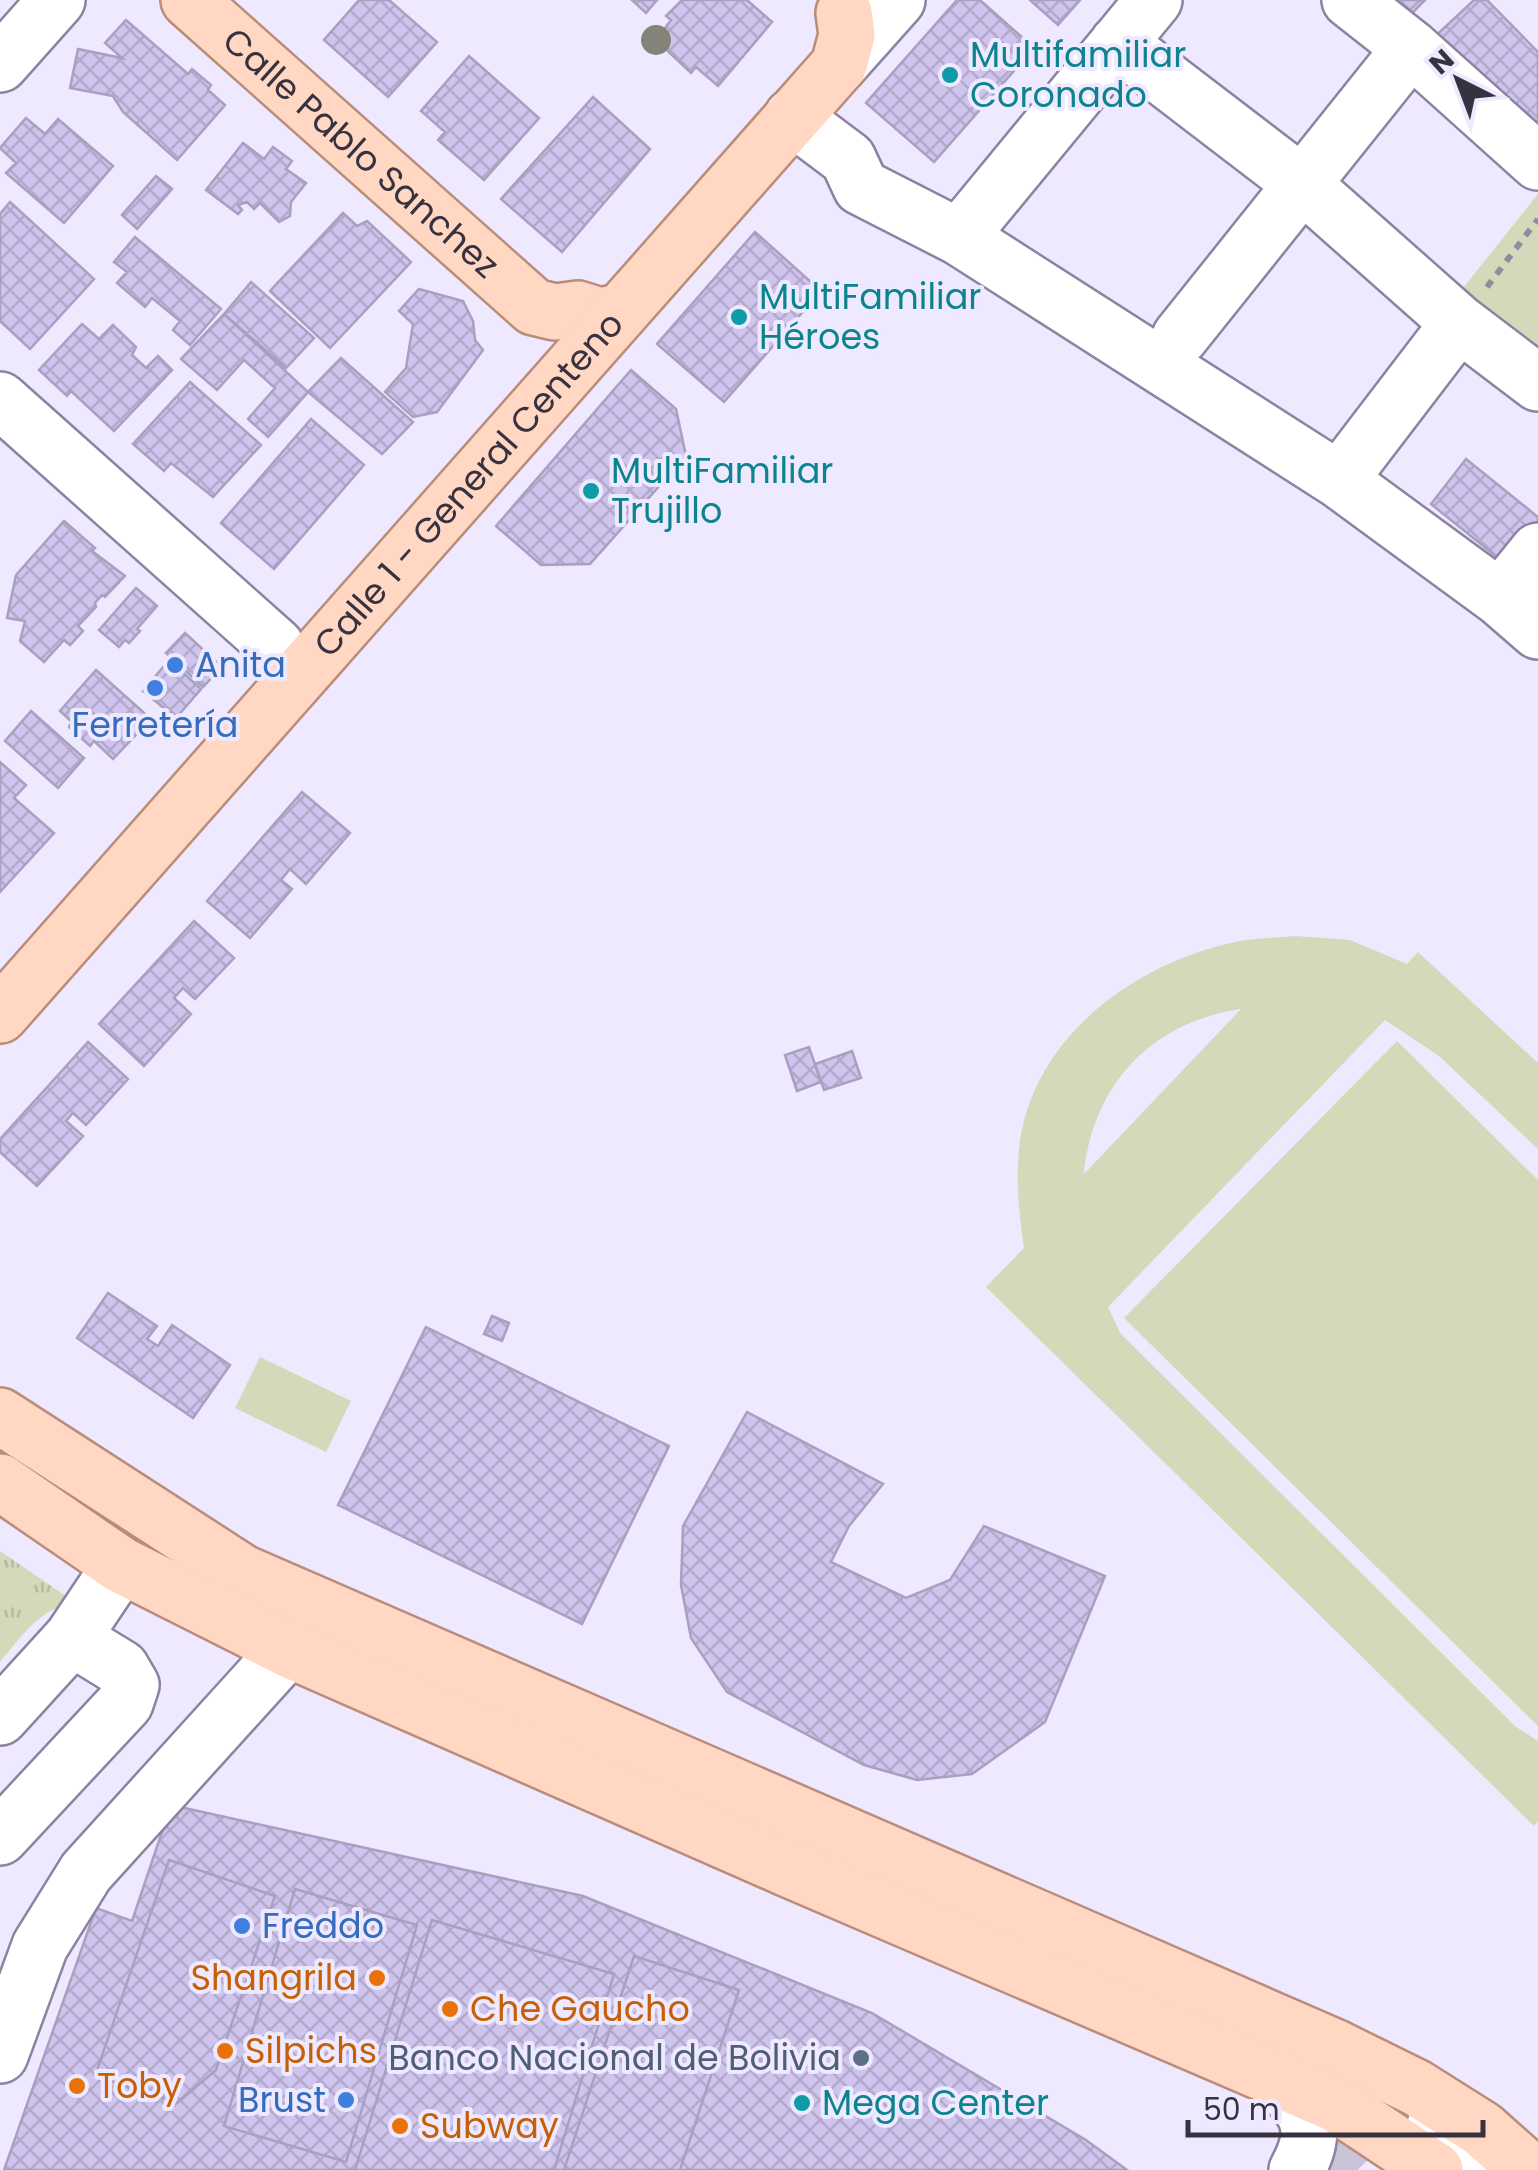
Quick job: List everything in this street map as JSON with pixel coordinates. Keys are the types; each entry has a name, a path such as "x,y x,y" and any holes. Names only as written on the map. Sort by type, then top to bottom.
{"main road":[{"name":"Calle Pablo Sanchez","path":"189,0 567,319"},
{"name":"Calle 1 - General Centeno","path":"4,986 425,506 567,319 842,20"},
{"name":"Calle 1 - General Centeno","path":"425,506 567,319 792,117 842,20"},
{"path":"0,1416 243,1573 1334,2047 1417,2088 1482,2128 1528,2170"},
{"path":"0,1482 121,1565 288,1649 1434,2149"}],"street":[{"path":"0,64 57,0"},
{"name":"Calle 1 - General Centeno","path":"842,20 897,0"},
{"path":"970,224 1154,0"},
{"path":"1350,0 1538,162"},
{"path":"1118,43 1301,184 1459,323 1538,383"},
{"path":"1180,337 1410,48"},
{"path":"792,117 848,159 861,186 970,224 1180,337 1347,470"},
{"path":"970,224 1526,590"},
{"path":"1347,470 1459,323"},
{"path":"0,400 290,658"},
{"path":"0,1717 72,1638 121,1565"},
{"path":"0,1837 125,1703 130,1684 121,1668 72,1638"},
{"path":"0,2055 40,1946 86,1872 288,1649"},
{"path":"1272,2076 1295,2099 1310,2126 1310,2143 1297,2170"},
{"path":"1434,2149 1486,2170"}],"path":[{"path":"1459,323 1538,219"}],"green space":[{"path":"1538,194 1538,354 1460,292"},
{"path":"1295,936 1350,940 1407,964 1418,952 1538,1063 1538,1149 1439,1056 1385,1020 1108,1307 1120,1333 1516,1727 1538,1741 1538,1821 1534,1826 986,1287 1024,1248 1018,1182 1020,1141 1029,1104 1045,1070 1067,1039 1093,1012 1156,970 1226,944","holes":["1240,1009 1084,1174 1100,1112 1132,1063 1179,1028"]},
{"path":"1397,1041 1538,1180 1538,1726 1124,1318"},
{"path":"260,1357 351,1401 326,1452 235,1408"},
{"path":"0,1551 76,1603 42,1616 0,1662"}],"building":[{"path":"359,0 389,0 437,42 388,97 324,40"},
{"path":"632,0 657,0 646,13"},
{"path":"682,0 747,0 772,22 718,86 696,67 691,73 656,40 671,20 666,16"},
{"name":"Multifamiliar Coronado","path":"957,0 980,0 1034,48 934,162 866,103"},
{"path":"1030,0 1080,0 1058,25"},
{"path":"1362,0 1425,0 1394,32"},
{"path":"1474,0 1487,0 1538,52 1538,120 1521,137 1429,42"},
{"path":"126,20 188,74 192,69 211,85 208,90 225,105 177,160 123,112 113,96 70,88 78,49 122,58 105,43"},
{"path":"469,56 539,118 484,180 438,140 445,132 421,111"},
{"path":"593,97 650,149 562,252 501,199"},
{"path":"26,118 45,134 58,119 113,166 64,223 6,173 16,163 0,148"},
{"path":"243,143 264,159 273,147 292,161 286,169 306,183 291,202 290,216 279,222 260,203 254,209 247,202 238,205 242,210 238,214 206,190"},
{"path":"156,176 172,189 137,229 122,215"},
{"path":"10,202 94,279 30,349 0,321 0,214"},
{"path":"343,213 357,226 367,221 411,262 330,348 270,291"},
{"name":"MultiFamiliar Héroes","path":"755,232 821,291 724,402 657,344"},
{"path":"135,237 221,309 190,345 173,330 180,321 152,298 145,307 117,283 127,272 114,262"},
{"path":"251,282 314,338 286,368 224,314"},
{"path":"419,289 463,301 473,321 475,340 483,350 437,412 413,417 385,392 406,368 413,324 399,311"},
{"path":"224,314 308,392 268,437 248,419 275,388 244,360 217,390 181,359"},
{"path":"82,324 99,339 113,325 136,347 132,355 146,368 158,356 172,370 114,431 71,391 67,396 39,370"},
{"path":"341,358 413,422 382,454 308,392"},
{"name":"MultiFamiliar Trujillo","path":"631,370 676,409 686,456 590,564 541,565 496,526"},
{"path":"190,382 261,445 213,497 171,463 164,471 133,444"},
{"path":"311,419 364,465 274,569 221,523"},
{"path":"1466,459 1538,517 1538,528 1508,566 1431,504"},
{"path":"64,521 95,548 92,551 125,576 95,603 96,607 78,626 83,631 70,645 64,640 44,662 20,641 25,621 7,618 16,575"},
{"path":"136,588 157,606 129,643 125,640 119,647 99,630"},
{"path":"185,633 222,667 203,687 166,653"},
{"path":"169,660 201,689 176,718 143,691"},
{"path":"96,670 151,719 113,759 94,741 90,746 69,727 72,722 60,711"},
{"path":"31,711 84,758 58,788 5,741"},
{"path":"0,762 26,785 14,798 54,833 0,892"},
{"path":"302,792 350,833 306,884 290,869 281,880 292,889 250,938 207,901"},
{"path":"194,921 234,958 195,999 183,988 174,998 191,1014 144,1066 99,1024"},
{"path":"88,1042 128,1079 86,1125 73,1113 66,1121 83,1136 37,1186 0,1152 0,1139"},
{"path":"809,1047 821,1082 797,1091 785,1055"},
{"path":"852,1051 861,1078 824,1090 815,1064"},
{"path":"108,1293 157,1326 147,1339 158,1346 172,1325 230,1365 193,1418 77,1338"},
{"path":"492,1316 509,1323 502,1341 484,1334"},
{"path":"426,1327 669,1446 582,1624 338,1505"},
{"path":"747,1412 883,1484 849,1526 831,1562 906,1598 950,1580 984,1526 1105,1576 1045,1722 972,1774 917,1780 864,1765 727,1692 691,1638 681,1585 683,1526"},
{"name":"Mega Center","path":"171,1805 583,1896 872,2013 1086,2140 1127,2170 4,2170 96,1908 132,1921"},
{"path":"169,1860 275,1896 216,2070 177,2103 95,2076"},
{"path":"295,1889 417,1925 346,2162 224,2126"},
{"path":"432,1920 614,1974 554,2170 355,2170"},
{"path":"634,1956 739,1990 680,2170 564,2170"}],"tunnel":[{"path":"1321,2170 1345,2143 1371,2124 1400,2117 1434,2128"}],"place":[{"name":"Multifamiliar Coronado","path":"950,75"},
{"name":"MultiFamiliar Héroes","path":"739,317"},
{"name":"MultiFamiliar Trujillo","path":"591,491"},
{"name":"Anita","path":"175,665"},
{"name":"Ferretería","path":"155,688"},
{"name":"Freddo","path":"242,1926"},
{"name":"Shangrila","path":"377,1978"},
{"name":"Che Gaucho","path":"450,2009"},
{"name":"Silpichs","path":"225,2051"},
{"name":"Banco Nacional de Bolivia","path":"861,2058"},
{"name":"Toby","path":"77,2086"},
{"name":"Brust","path":"346,2100"},
{"name":"Mega Center","path":"802,2103"},
{"name":"Subway","path":"400,2126"}]}
